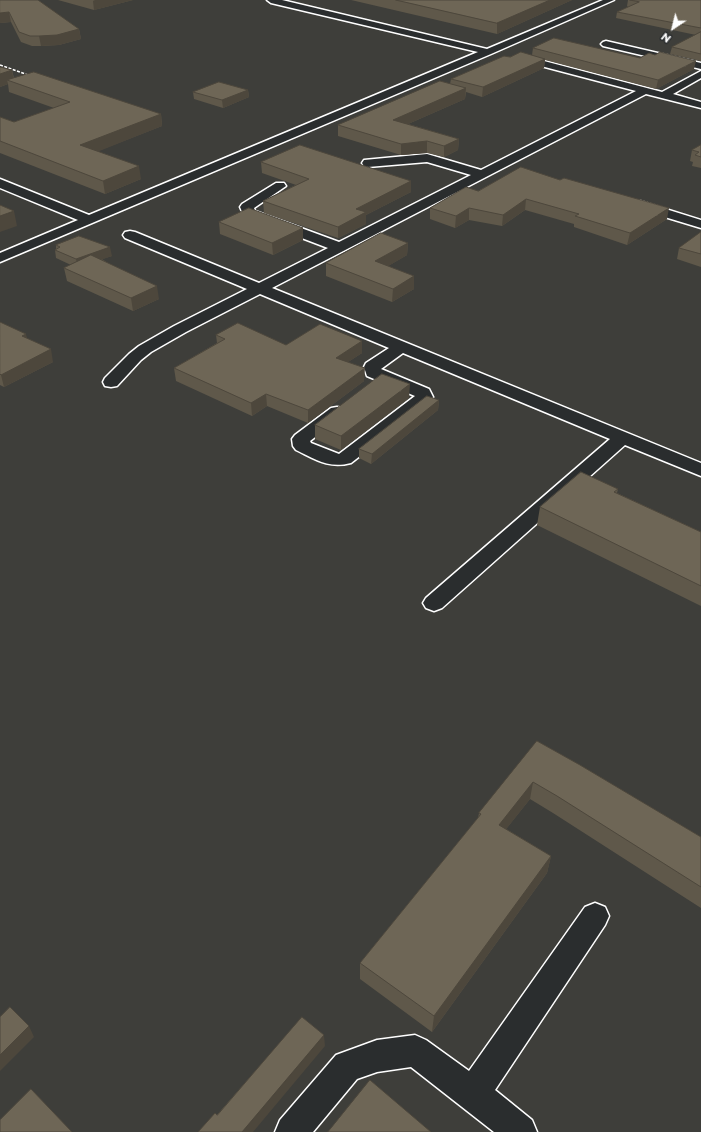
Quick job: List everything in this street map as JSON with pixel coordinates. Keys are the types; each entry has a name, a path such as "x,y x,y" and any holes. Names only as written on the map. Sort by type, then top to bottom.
{"street":[{"path":"271,0 488,52"},
{"path":"0,258 610,0"},
{"path":"606,44 701,66"},
{"path":"525,59 701,105"},
{"path":"662,96 701,74"},
{"path":"111,382 135,357 145,350 258,289 644,91"},
{"path":"368,163 426,158 483,174"},
{"path":"505,163 520,168"},
{"path":"0,183 89,220"},
{"path":"280,186 247,207 249,213 339,247"},
{"path":"626,200 701,224"},
{"path":"130,235 258,289 701,470"},
{"path":"352,401 301,439 302,446 334,460 344,459 424,397 423,393 377,382 372,367 401,347"},
{"path":"434,603 622,438"},
{"path":"473,1094 595,916"},
{"path":"292,1132 347,1066 377,1056 415,1051 473,1094 520,1132"}],"shaded area":[{"path":"0,0 701,0 701,1132 0,1132"}],"building":[{"path":"0,0 38,0 79,29 57,35 39,36 30,36 19,32 9,12 0,13"},
{"path":"396,0 550,0 497,23"},
{"path":"630,0 701,0 701,28 617,12 639,2"},
{"path":"701,32 701,54 672,47"},
{"path":"554,38 640,58 649,53 655,55 660,52 696,61 658,80 533,48"},
{"path":"521,52 545,59 483,87 451,79 504,56 510,57"},
{"path":"0,67 12,70 0,74"},
{"path":"34,72 161,114 80,145 139,166 103,181 0,141 0,117 14,122 70,102 7,80"},
{"path":"440,81 466,88 393,120 459,139 444,146 427,141 401,144 338,125"},
{"path":"219,82 248,90 222,100 193,92"},
{"path":"300,145 411,181 356,209 366,212 338,227 263,201 309,179 261,162"},
{"path":"701,145 701,157 695,155 699,152 692,150"},
{"path":"521,167 560,180 564,178 669,208 630,233 575,216 579,214 526,199 503,215 469,208 456,216 430,208 466,187 478,191"},
{"path":"0,205 14,211 0,216"},
{"path":"249,208 303,228 272,243 219,222"},
{"path":"701,232 701,254 679,248"},
{"path":"381,233 408,243 375,261 414,276 393,289 326,263"},
{"path":"79,236 110,247 76,259 55,250 60,247 56,245"},
{"path":"91,255 157,286 131,298 64,268"},
{"path":"0,322 26,334 22,336 51,349 1,375"},
{"path":"238,323 286,345 320,324 362,341 336,358 365,368 308,410 266,394 251,403 174,368 225,339 216,335"},
{"path":"382,374 410,384 341,436 315,425"},
{"path":"427,396 439,400 372,454 359,449"},
{"path":"581,472 618,489 614,492 701,532 701,586 540,507"},
{"path":"537,741 701,837 701,887 533,782 499,825 551,856 434,1016 360,963 481,814 479,813"},
{"path":"10,1007 29,1026 0,1055 0,1017"},
{"path":"302,1017 324,1035 242,1132 198,1132 215,1113 217,1115"},
{"path":"370,1080 431,1132 328,1132"},
{"path":"31,1089 72,1132 0,1132 0,1120"}],"railway":[{"path":"0,65 37,78"}]}
